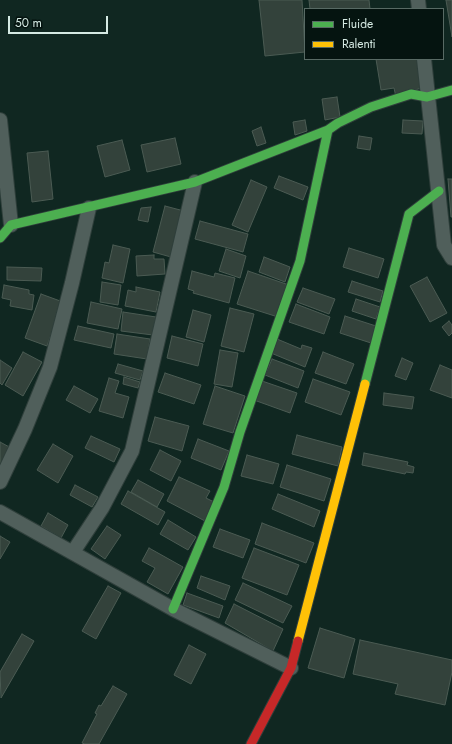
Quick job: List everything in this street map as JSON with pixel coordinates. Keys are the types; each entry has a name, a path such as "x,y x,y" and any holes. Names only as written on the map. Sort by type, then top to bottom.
{"street":[{"path":"424,60 444,245 452,258"},
{"path":"0,238 11,225 195,182 328,130 338,122 371,107 411,94 428,97 452,90"},
{"path":"0,120 11,225"},
{"path":"173,609 224,488 240,432 300,261 328,130"},
{"path":"73,552 102,508 132,451 195,182"},
{"path":"251,744 292,668 410,214 439,191"},
{"path":"0,482 25,429 50,366 72,283 89,208"},
{"path":"0,512 173,609 292,668"}],"building":[{"path":"259,0 302,0 304,52 265,56"},
{"path":"309,0 369,0 370,8 310,8"},
{"path":"446,0 452,0 452,37"},
{"path":"376,60 417,60 421,88 396,97 394,88 381,90"},
{"path":"337,97 340,117 325,120 322,99"},
{"path":"305,120 307,131 295,135 293,122"},
{"path":"403,120 423,121 422,134 402,133"},
{"path":"261,127 266,143 257,146 252,131"},
{"path":"359,136 372,138 370,150 357,148"},
{"path":"175,138 181,164 147,172 141,145"},
{"path":"122,140 130,170 105,177 97,146"},
{"path":"48,151 53,199 32,202 27,153"},
{"path":"279,176 308,187 303,200 274,188"},
{"path":"448,179 452,179 452,217 451,217"},
{"path":"251,180 267,187 248,232 232,225"},
{"path":"165,206 184,211 171,257 153,252"},
{"path":"151,207 148,222 138,220 141,208"},
{"path":"200,221 248,234 243,252 195,239"},
{"path":"113,245 130,249 123,283 102,278 105,262 109,263"},
{"path":"349,248 384,259 378,278 343,267"},
{"path":"226,249 246,256 240,278 219,271"},
{"path":"154,255 154,259 164,259 165,274 137,276 136,256"},
{"path":"264,257 290,267 285,282 259,272"},
{"path":"7,267 42,268 41,281 7,280"},
{"path":"192,271 214,277 215,273 235,278 229,303 193,293 194,291 188,289"},
{"path":"248,271 289,285 278,317 237,304"},
{"path":"427,277 447,313 430,322 410,286"},
{"path":"352,281 383,291 380,302 348,292"},
{"path":"102,282 121,285 118,305 100,302"},
{"path":"4,285 29,290 29,294 34,295 32,310 10,306 11,300 2,298"},
{"path":"136,287 160,292 156,312 125,306 128,290 136,292"},
{"path":"303,288 335,299 329,314 297,302"},
{"path":"41,294 63,302 47,346 25,338"},
{"path":"356,299 380,307 376,319 352,311"},
{"path":"91,302 122,309 118,329 87,323"},
{"path":"296,304 330,317 324,334 289,322"},
{"path":"230,308 254,314 244,352 221,346"},
{"path":"193,310 211,315 204,342 186,337"},
{"path":"123,312 156,317 153,335 121,331"},
{"path":"345,316 376,326 371,343 340,333"},
{"path":"449,321 452,325 452,333 449,336 442,327"},
{"path":"78,326 114,334 111,348 74,340"},
{"path":"117,334 150,339 147,359 114,354"},
{"path":"172,336 203,344 198,366 167,358"},
{"path":"277,339 301,349 302,345 312,348 305,367 271,353"},
{"path":"220,350 238,353 232,387 214,384"},
{"path":"23,352 42,362 23,396 5,385"},
{"path":"323,352 354,364 346,384 315,373"},
{"path":"402,358 413,363 406,380 395,376"},
{"path":"272,359 304,371 298,388 265,375"},
{"path":"0,360 12,368 2,385 0,383"},
{"path":"118,364 143,371 140,380 115,373"},
{"path":"440,365 452,370 452,398 430,390"},
{"path":"165,373 201,385 194,404 158,392"},
{"path":"124,377 140,382 138,388 123,384"},
{"path":"109,378 119,381 115,393 129,397 123,418 99,411"},
{"path":"313,379 350,392 341,415 305,402"},
{"path":"262,381 297,393 290,413 254,400"},
{"path":"74,386 98,399 90,413 66,400"},
{"path":"215,386 245,396 233,433 203,424"},
{"path":"384,393 414,397 412,409 383,405"},
{"path":"155,417 189,426 182,451 148,441"},
{"path":"297,435 342,447 338,466 292,454"},
{"path":"91,436 120,449 114,462 85,448"},
{"path":"198,439 229,451 221,470 191,458"},
{"path":"0,442 13,449 0,472"},
{"path":"53,444 73,456 58,483 37,470"},
{"path":"160,450 181,461 171,481 150,470"},
{"path":"364,453 408,462 407,465 414,467 413,473 406,472 405,474 362,465"},
{"path":"247,455 279,464 273,484 241,476"},
{"path":"287,465 331,479 324,501 280,487"},
{"path":"179,477 210,491 206,498 214,502 205,521 167,501"},
{"path":"138,480 164,494 157,507 131,492"},
{"path":"75,485 98,497 92,507 70,495"},
{"path":"128,491 165,512 158,525 121,504"},
{"path":"278,494 320,511 314,527 272,509"},
{"path":"48,513 68,525 61,538 41,526"},
{"path":"168,520 196,537 188,550 160,534"},
{"path":"262,523 314,543 306,563 255,544"},
{"path":"107,526 121,535 105,559 91,549"},
{"path":"220,529 250,540 243,558 213,547"},
{"path":"0,536 10,542 0,559"},
{"path":"149,548 183,567 168,594 147,582 155,568 142,561"},
{"path":"254,548 299,565 287,595 242,578"},
{"path":"201,576 230,586 225,600 197,588"},
{"path":"243,583 292,606 283,623 235,600"},
{"path":"108,586 121,593 96,639 82,631"},
{"path":"187,593 223,606 219,618 183,605"},
{"path":"234,604 283,629 273,651 225,623"},
{"path":"320,628 355,639 344,678 308,668"},
{"path":"22,634 34,641 1,698 0,672"},
{"path":"360,640 452,660 452,672 445,705 395,694 398,684 353,674"},
{"path":"189,645 206,654 191,684 174,675"},
{"path":"113,686 127,694 99,744 82,743 97,714 95,713 99,705 101,706"}],"traffic: fast":[{"path":"0,238 11,225 195,182 328,130 338,123 371,107 411,94 427,97 452,90"},
{"path":"173,609 224,487 240,432 300,261 328,130"},
{"path":"365,384 409,214 439,191"}],"traffic: slow":[{"path":"298,641 365,384"}],"traffic: jam":[{"path":"251,744 291,668 298,641"}]}
